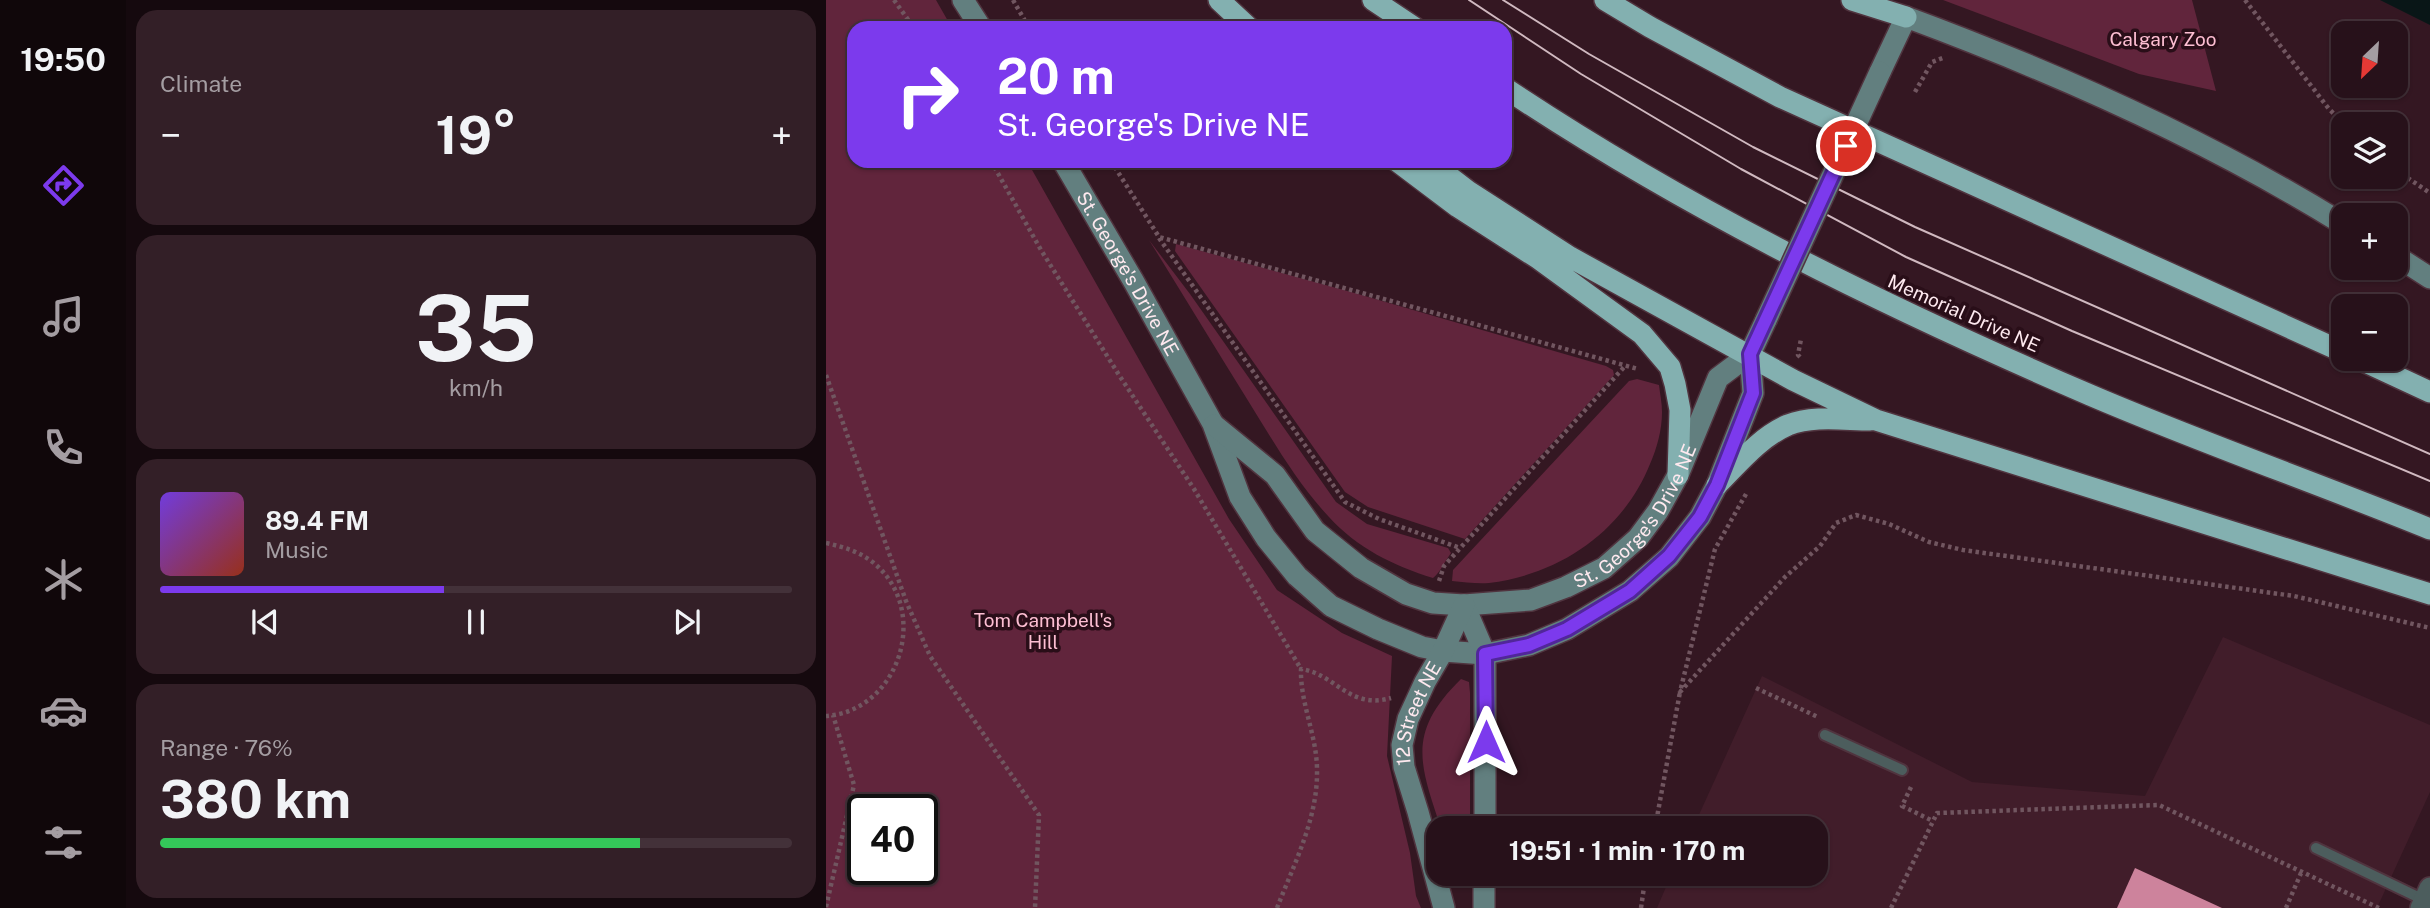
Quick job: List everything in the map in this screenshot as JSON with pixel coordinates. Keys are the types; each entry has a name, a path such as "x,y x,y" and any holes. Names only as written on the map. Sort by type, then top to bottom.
{"highway":[{"path":"1373,0 1404,21"},
{"path":"1605,0 1780,97 2331,347"},
{"path":"1852,0 1906,18"},
{"path":"1224,4 1244,21"},
{"name":"Memorial Drive NE","path":"1512,93 1559,124 1753,236 1910,315 2092,396 2430,529"},
{"path":"1406,168 1458,207 1539,260 1642,334 1671,367 1680,410 1678,475"},
{"path":"1438,168 1468,191 1570,257 1793,380 1877,420 2430,594"},
{"path":"2385,371 2430,392"},
{"path":"1717,485 1757,446 1788,425 1811,420 1877,420"}],"street":[{"path":"963,0 976,21"},
{"path":"1906,18 1970,41 2129,109 2294,193 2331,216"},
{"name":"St. George's Drive NE","path":"1213,424 1275,475 1315,531 1361,568 1406,594 1433,603 1464,605 1531,600 1566,587 1604,568 1637,538 1658,511 1678,475 1718,378 1750,354 1906,18"},
{"name":"St. George's Drive NE","path":"1067,168 1213,424 1240,497 1266,538 1297,576 1331,606 1422,647 1485,654 1529,645 1567,629 1630,591 1669,556 1700,517 1717,485 1753,393 1750,354"},
{"path":"2408,264 2430,278"},
{"path":"1464,605 1485,654 1485,816"},
{"name":"12 Street NE","path":"1444,908 1404,767 1402,745 1408,719 1425,682 1444,651 1464,605"},
{"path":"1484,886 1484,908"}],"lane":[{"path":"1825,735 1902,770"},
{"path":"2316,848 2425,899"}],"path":[{"path":"894,0 909,21"},
{"path":"1013,0 1025,21"},
{"path":"2245,0 2332,112"},
{"path":"1915,92 1931,62 1942,60 1950,53"},
{"path":"995,168 1041,250 1194,489 1301,669 1300,681 1310,718 1317,768 1315,801 1306,834 1277,908"},
{"path":"1115,168 1159,237 1345,502 1379,519 1460,548"},
{"path":"2408,178 2430,192"},
{"path":"1159,237 1650,372"},
{"path":"1439,581 1444,566 1626,365"},
{"path":"826,375 906,601 930,656 1039,815 1035,908"},
{"path":"1657,816 1680,692 1715,549 1750,488"},
{"path":"1680,692 1784,577 1820,546 1836,523 1856,515 1889,524 1929,542 1963,550 2294,596 2430,628"},
{"path":"826,542 853,550 876,565 893,587 903,613 904,640 897,666 881,690 859,706 826,716"},
{"path":"1301,669 1314,671 1362,700 1382,701 1400,692"},
{"path":"826,907 854,785 833,715"},
{"path":"1891,908 1937,813 2159,805 2379,908"},
{"path":"2286,908 2301,873"},
{"path":"1641,908 1644,886"}],"shaded area":[{"path":"2380,0 2430,0 2430,25"},
{"path":"2223,637 2430,725 2430,792 2377,908 1657,908 1666,886 1828,886 1828,816 1698,816 1762,676 1972,782 2145,796"}],"green space":[{"name":"Tom Campbell's Hill","path":"826,0 936,0 948,21 847,21 847,168 1031,168 1229,519 1277,590 1342,633 1392,656 1387,756 1410,853 1416,896 1421,908 826,908"},
{"name":"Calgary Zoo","path":"1943,0 2192,0 2216,91 2139,74"},
{"path":"1149,240 1336,502 1367,524 1448,548 1451,553 1433,578 1390,562 1364,547 1340,528 1317,504 1275,445"},
{"path":"1176,244 1606,366 1613,370 1614,375 1465,539 1368,507 1345,492 1175,251"},
{"path":"1637,379 1659,385 1662,412 1653,458 1624,510 1586,545 1541,570 1489,583 1452,581 1453,570 1629,381"},
{"path":"1461,679 1469,682 1470,816 1437,816 1427,785 1422,749 1425,732 1444,698"}],"building":[{"path":"2135,868 2222,908 2117,908"}],"tram line":[{"path":"1469,0 1501,21"},
{"path":"1503,0 1589,54 1753,147 1915,227 2430,454"},
{"path":"1512,28 1581,74 1741,169 1906,257 2072,331 2430,481"}],"route":[{"path":"1486,742 1485,654 1529,645 1567,629 1630,591 1669,556 1700,517 1717,485 1753,393 1750,354 1846,146"}]}
